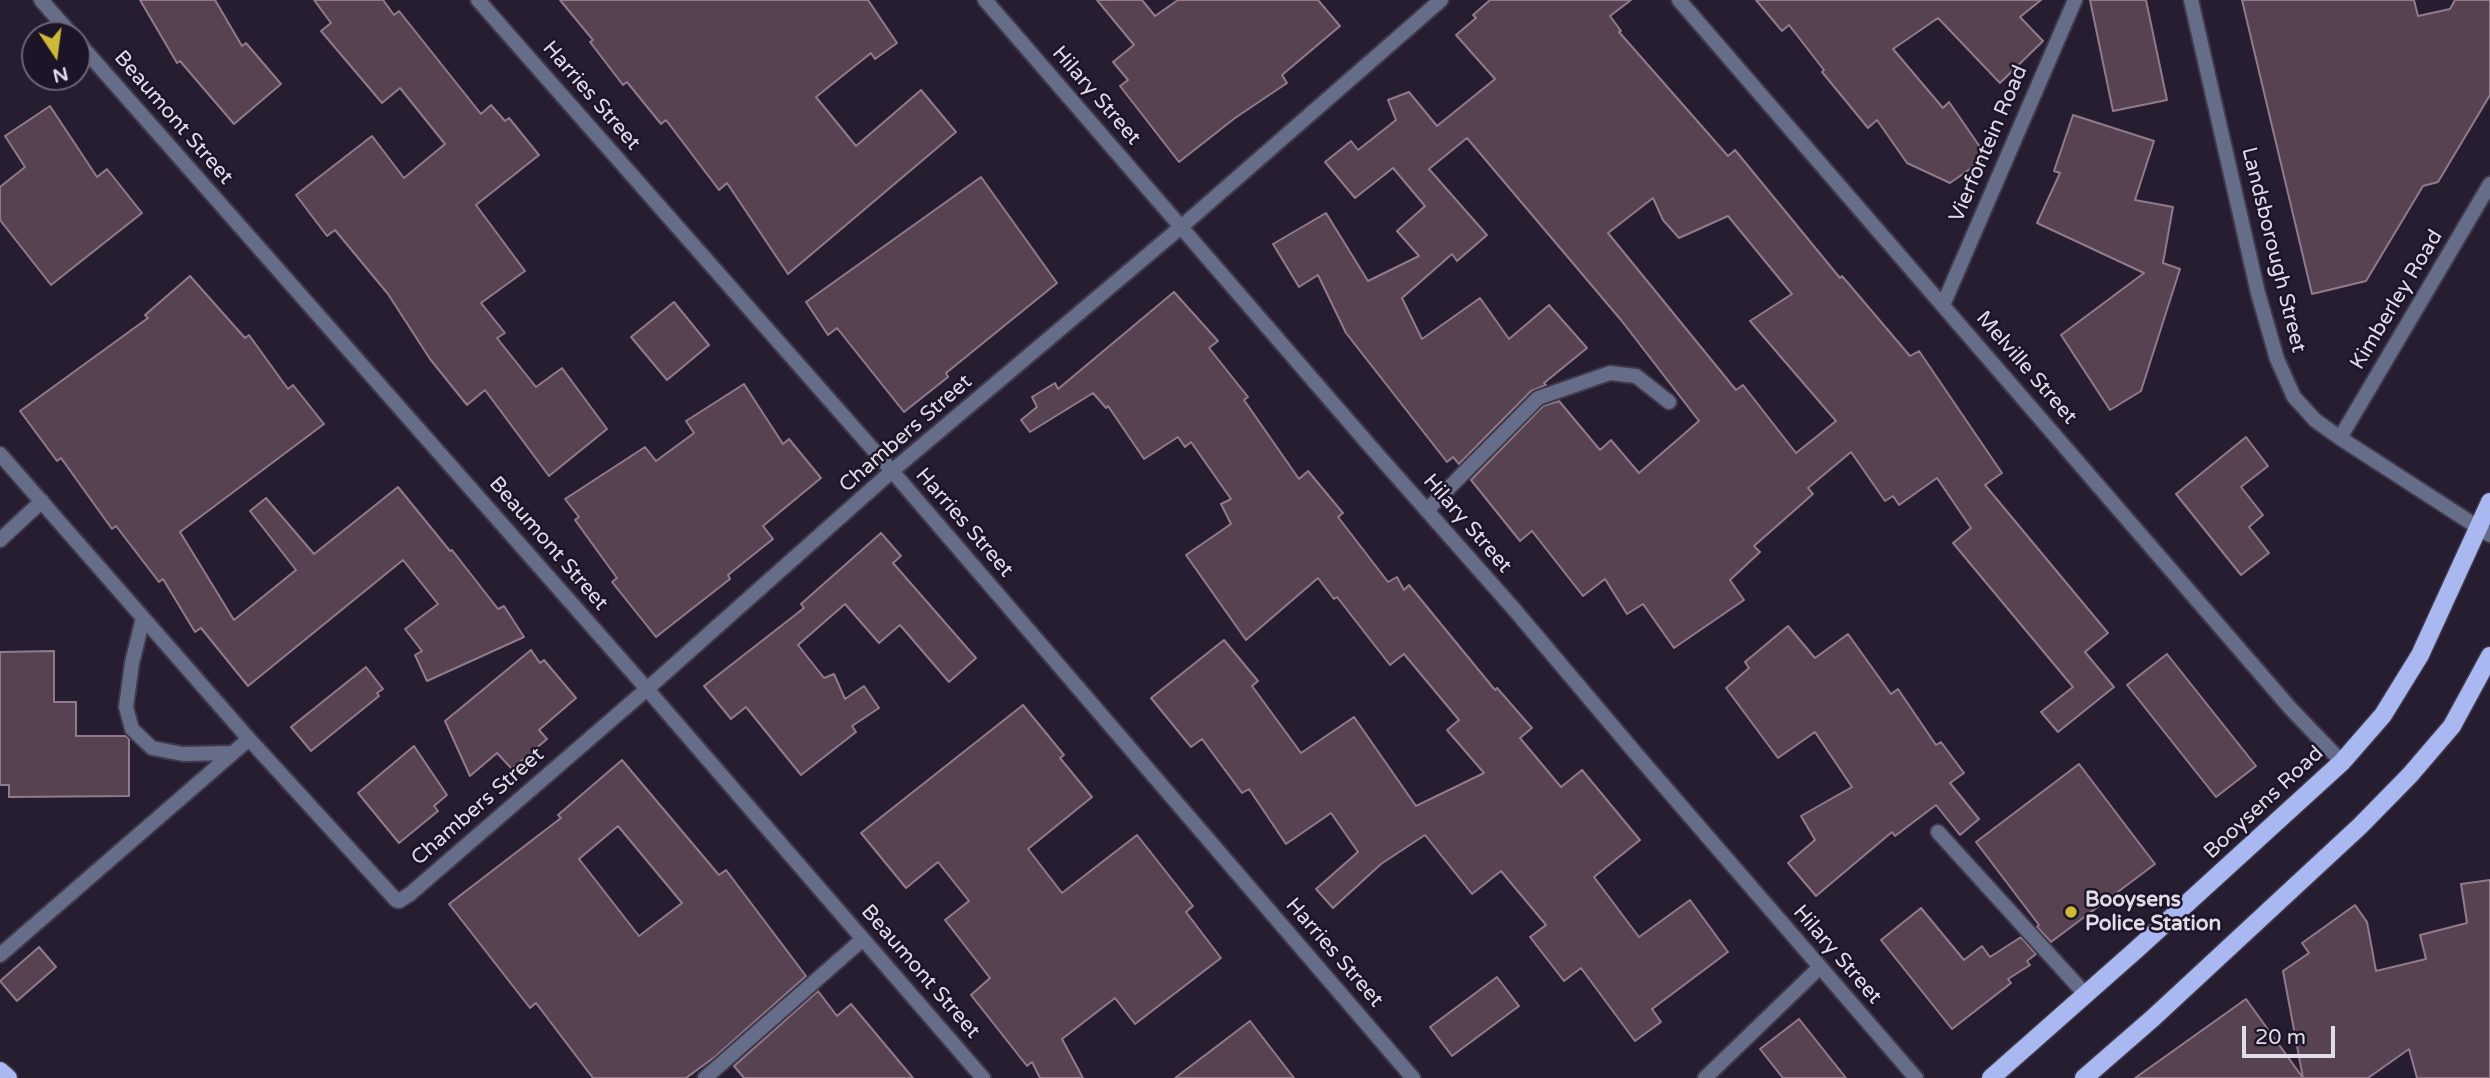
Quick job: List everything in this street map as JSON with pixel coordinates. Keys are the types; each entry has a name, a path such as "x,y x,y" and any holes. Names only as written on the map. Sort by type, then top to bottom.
{"main road":[{"name":"Booysens Road","path":"1991,1078 2342,762 2383,715 2420,654 2484,532 2490,502"},
{"path":"2084,1078 2163,1009 2410,775 2452,726 2490,656"},
{"path":"0,1071 8,1078"}],"street":[{"path":"41,0 60,21"},
{"name":"Harries Street","path":"478,0 892,471 1413,1078"},
{"name":"Hilary Street","path":"985,0 1916,1078"},
{"name":"Chambers Street","path":"249,739 393,898 399,901 647,689 892,471 1181,227 1441,0"},
{"name":"Melville Street","path":"1679,0 2291,709 2342,762"},
{"name":"Vierfontein Road","path":"1943,304 2075,0"},
{"name":"Landsborough Street","path":"2191,0 2258,293 2277,359 2288,385 2300,404 2315,420 2484,532"},
{"name":"Beaumont Street","path":"91,57 647,689 983,1078"},
{"name":"Kimberley Road","path":"2340,438 2490,184"},
{"path":"1427,510 1538,398 1610,373 1636,376 1669,402"},
{"path":"0,454 249,739 0,955"},
{"path":"0,540 42,502"},
{"path":"144,618 132,663 126,707 132,729 152,748 183,754 233,753"},
{"path":"1938,832 2086,995"},
{"path":"705,1078 863,939"},
{"path":"1705,1078 1820,967"}],"building":[{"path":"140,0 215,0 242,46 246,43 281,84 234,124 180,61 177,63"},
{"path":"314,0 383,0 394,15 399,11 481,114 491,105 505,121 509,118 539,155 476,205 525,271 481,303 505,333 497,338 536,387 562,368 607,429 549,476 485,390 467,405 430,359 388,294 335,230 327,236 296,195 372,136 404,178 445,144 400,88 382,103 321,31 331,23"},
{"path":"560,0 868,0 897,43 875,59 871,53 816,97 856,146 921,90 956,132 788,274 727,183 719,190 666,120 661,124 627,82 623,85 590,42 593,40"},
{"path":"1097,0 1142,0 1155,16 1178,0 1318,0 1340,26 1282,75 1287,83 1235,118 1179,162 1120,86 1128,80 1113,62 1134,45"},
{"path":"1490,0 1631,0 1610,16 1621,31 1619,32 1728,156 1735,150 1840,278 1842,276 1910,356 1919,351 2002,473 1985,485 2108,633 2085,652 2114,687 2058,732 2041,712 2073,687 1953,543 1971,528 1937,478 1899,505 1893,496 1885,501 1851,452 1808,488 1813,494 1754,546 1760,552 1730,580 1744,600 1674,648 1643,604 1627,614 1605,579 1583,596 1532,531 1520,541 1471,480 1543,406 1559,401 1600,450 1611,440 1639,473 1699,421 1621,320 1467,138 1429,169 1487,235 1457,261 1452,254 1402,298 1422,339 1480,298 1509,339 1549,305 1587,348 1544,383 1546,385 1531,391 1459,464 1453,457 1447,462 1346,333 1318,275 1299,287 1273,244 1326,213 1368,281 1419,256 1397,231 1425,206 1393,168 1355,198 1325,162 1351,141 1358,150 1396,120 1388,100 1409,92 1437,126 1495,79 1456,35 1476,18 1473,15","holes":["1653,198 1663,220 1679,238 1728,216 1792,294 1750,321 1836,421 1796,453 1743,385 1736,390 1608,233"]},
{"path":"1756,0 2041,0 2020,17 2043,41 2000,83 1938,18 1893,49 1943,108 1949,102 1987,157 1950,183 1907,163 1877,120 1868,128 1822,72 1824,70 1789,25 1782,31"},
{"path":"2090,0 2146,0 2167,100 2113,111"},
{"path":"2242,0 2414,0 2418,16 2450,9 2455,0 2490,0 2490,95 2438,182 2423,186 2366,281 2312,294"},
{"path":"50,106 97,177 107,169 142,213 51,285 0,220 0,187 25,167 5,136"},
{"path":"2073,115 2154,141 2135,200 2173,207 2163,263 2180,269 2141,391 2110,410 2061,335 2144,273 2037,223 2060,173 2054,171"},
{"path":"981,177 1057,283 946,373 948,377 904,412 837,328 828,335 806,302"},
{"path":"190,276 245,338 249,335 288,389 293,385 324,424 180,532 234,620 296,570 250,511 266,498 314,554 398,487 498,609 504,606 524,637 427,681 415,655 422,651 405,629 438,604 403,560 248,686 201,628 195,632 163,579 159,582 116,526 112,529 61,458 57,461 20,411 148,318 145,315"},
{"path":"1174,292 1218,341 1209,348 1248,397 1244,400 1299,479 1308,471 1343,513 1338,517 1388,582 1397,577 1404,590 1409,585 1495,690 1497,688 1532,728 1520,738 1561,787 1582,770 1640,840 1594,877 1639,937 1690,900 1728,952 1652,1009 1661,1022 1635,1041 1581,968 1564,981 1530,937 1546,925 1501,871 1472,894 1425,835 1381,864 1333,908 1316,889 1358,852 1331,813 1286,844 1249,789 1242,793 1202,739 1191,747 1151,698 1224,640 1258,681 1252,686 1301,753 1354,717 1416,806 1484,773 1447,730 1459,720 1404,654 1390,665 1337,597 1334,599 1318,578 1246,640 1186,555 1231,524 1221,504 1231,499 1191,442 1185,447 1178,437 1144,459 1108,406 1106,408 1093,393 1030,432 1021,420 1037,407 1032,397 1055,383 1058,389"},
{"path":"674,302 709,345 667,380 631,337"},
{"path":"744,384 783,444 789,439 821,478 763,526 773,539 728,575 730,579 656,637 612,582 617,578 575,520 579,517 565,499 645,447 656,461 694,433 686,421"},
{"path":"2246,437 2268,466 2241,487 2263,515 2249,527 2269,553 2241,575 2176,494"},
{"path":"881,533 901,556 893,563 976,658 949,682 900,625 879,643 845,604 798,645 824,678 834,674 845,699 864,686 879,708 852,726 856,732 801,775 746,707 731,719 704,686 804,608 801,604"},
{"path":"1788,626 1815,658 1848,634 1891,694 1898,689 1936,745 1941,742 1964,773 1950,783 1979,819 1960,835 1936,805 1895,836 1892,832 1816,896 1788,863 1815,840 1801,816 1852,787 1815,732 1778,758 1726,688 1749,668 1745,662"},
{"path":"531,650 540,663 544,660 576,698 539,730 547,739 512,769 497,753 470,776 445,721"},
{"path":"54,651 54,702 76,702 76,736 126,736 129,739 129,796 9,797 9,785 0,785 0,652"},
{"path":"2167,654 2256,766 2216,797 2127,685"},
{"path":"366,667 383,689 377,693 379,696 311,751 291,727"},
{"path":"1023,705 1064,755 1060,758 1092,797 1028,849 1062,893 1137,835 1193,906 1186,912 1221,958 1135,1024 1115,998 1062,1039 1083,1078 1040,1078 1032,1062 1027,1066 971,995 990,978 945,920 969,901 938,862 906,888 861,833"},
{"path":"414,746 447,795 434,806 438,811 399,843 358,793"},
{"path":"622,760 719,875 726,870 806,976 716,1056 686,1078 593,1078 536,1003 530,1008 449,904 561,818 558,815","holes":["618,826 682,903 639,936 579,859"]},
{"path":"2079,764 2155,864 2051,942 2037,927 2039,925 1976,842"},
{"path":"2490,880 2490,1078 2417,1078 2409,1049 2368,1078 2303,1078 2283,971 2309,953 2302,943 2355,905 2367,922 2376,971 2426,959 2420,935 2467,923 2461,884"},
{"path":"1921,908 1964,960 1982,946 1990,957 2021,937 2036,954 2027,961 2030,965 2008,979 2011,983 1952,1029 1881,940"},
{"path":"39,947 56,967 17,1001 0,981"},
{"path":"1497,977 1519,1006 1452,1056 1430,1027"},
{"path":"818,991 837,1016 851,1004 913,1078 744,1078 734,1066"},
{"path":"2246,999 2303,1078 2135,1078"},
{"path":"1799,1019 1846,1078 1783,1078 1760,1049"},
{"path":"1250,1021 1294,1078 1175,1078"}],"place":[{"name":"Booysens Police Station","path":"2071,912"}]}
